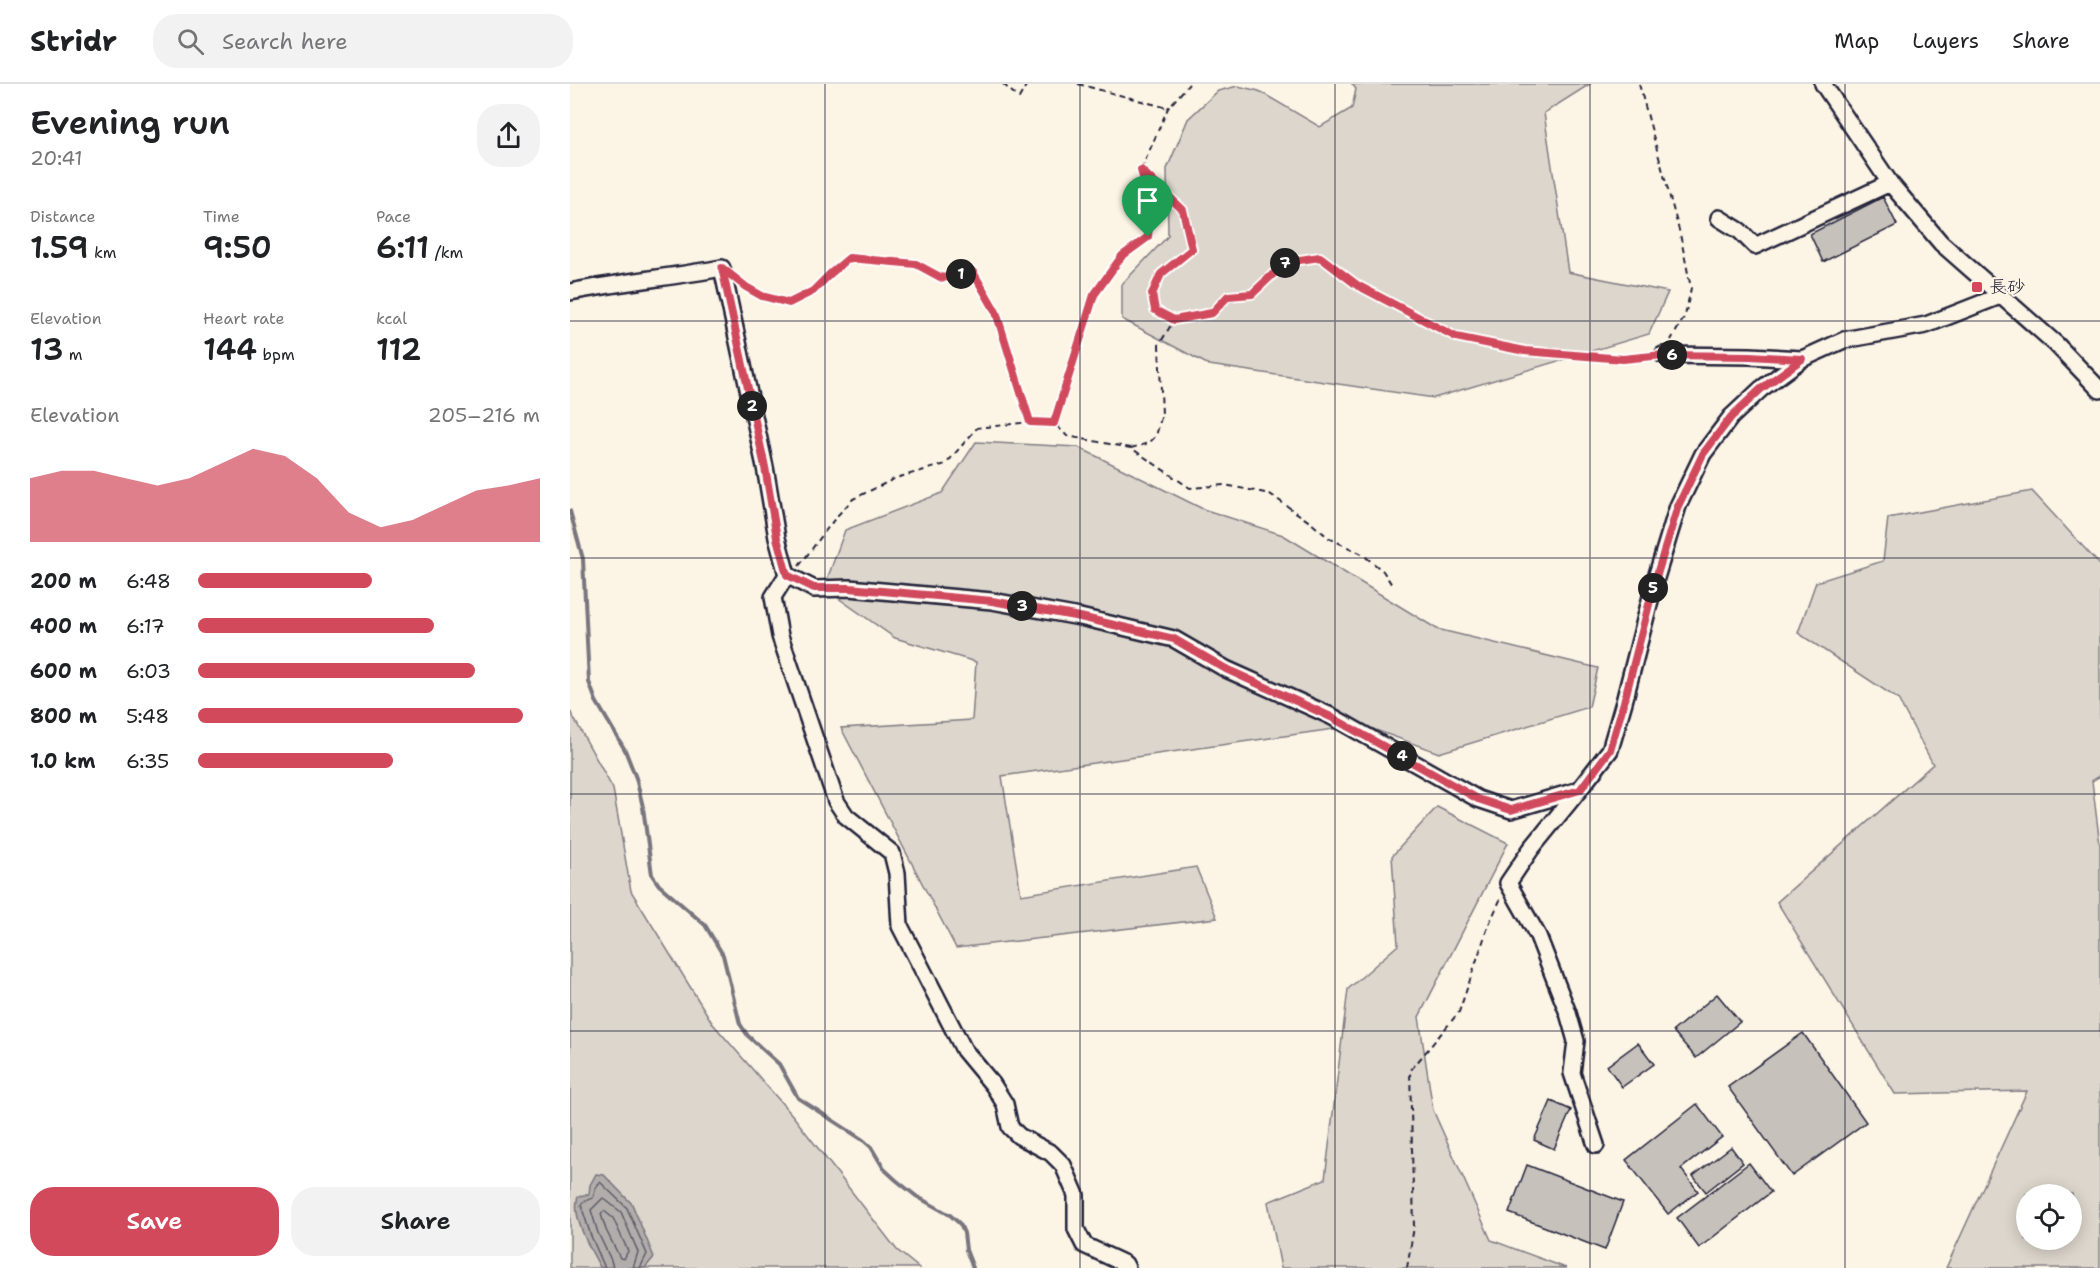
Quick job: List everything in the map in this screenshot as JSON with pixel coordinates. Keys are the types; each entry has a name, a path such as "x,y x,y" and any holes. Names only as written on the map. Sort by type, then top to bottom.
{"street":[{"path":"1823,84 1890,183 1941,243 2076,363 2100,390"},
{"path":"1719,218 1740,231 1755,246 1890,183"},
{"path":"570,292 722,268 765,467 777,538 789,575 814,588 849,588 992,601 1080,617 1174,639 1226,669 1331,717 1478,799 1511,810 1580,790"},
{"path":"1596,1146 1572,1073 1576,1041 1568,1013 1538,936 1508,883 1531,849 1610,750 1655,581 1678,506 1703,454 1731,417 1761,389 1802,359 1844,340 1926,325 2000,296"},
{"path":"1663,355 1802,359"},
{"path":"789,575 773,597 780,636 836,801 846,816 892,853 897,873 900,926 964,1050 993,1085 1005,1104 1010,1127 1019,1136 1051,1153 1063,1165 1076,1195 1076,1229 1084,1245 1125,1263 1127,1268"}],"path":[{"path":"1003,84 1019,98 1027,84"},
{"path":"1078,84 1168,108"},
{"path":"1054,423 1094,295 1122,256 1148,237 1151,204 1141,170 1168,108 1189,84"},
{"path":"1141,170 1183,210 1192,249 1161,274 1152,294 1155,310 1174,320 1212,313 1228,296 1252,294 1286,262 1320,257 1357,285 1456,337 1525,351 1623,359 1663,355 1685,316 1691,288 1680,234 1639,84"},
{"path":"722,268 754,291 789,303 813,291 849,258 916,264 942,278 973,272 996,312 1030,422"},
{"path":"1131,448 1149,443 1156,436 1162,414 1159,345 1174,320"},
{"path":"789,575 853,499 896,478 946,464 978,428 1030,422 1054,423 1067,436 1131,448 1190,488 1225,485 1270,494 1311,522 1329,538 1362,554 1383,572 1392,585"},
{"path":"1407,1268 1414,1227 1410,1071 1459,1012 1490,924 1508,883"}],"shaded area":[{"path":"1352,84 1590,84 1544,113 1568,272 1668,292 1649,334 1434,398 1209,365 1122,319 1122,284 1168,236 1167,169 1188,119 1218,91 1238,86 1259,91 1320,127 1352,108 1356,89"},
{"path":"976,442 1078,447 1203,509 1283,535 1437,629 1598,668 1589,707 1439,753 1362,725 1002,776 1021,895 1196,867 1217,918 956,948 841,728 972,720 976,662 895,638 824,588 845,530 942,493"},
{"path":"2032,491 2100,565 2100,776 2092,781 2100,845 2100,1268 1946,1268 2027,1091 1895,1094 1777,902 1933,764 1898,699 1798,633 1816,582 1883,561 1888,518"},
{"path":"570,711 613,789 631,891 713,1024 793,1116 897,1250 919,1268 570,1268"},
{"path":"1437,807 1508,843 1419,1017 1433,1110 1491,1240 1566,1268 1281,1268 1268,1202 1325,1179 1348,989 1398,945 1392,856"}],"water":[{"path":"596,1174 604,1175 632,1204 654,1257 645,1268 600,1267 591,1251 579,1223 577,1205 578,1197 589,1194 590,1185"}],"building":[{"path":"1883,197 1897,225 1823,262 1810,234"},
{"path":"1717,994 1740,1022 1696,1058 1673,1031"},
{"path":"1803,1033 1866,1122 1792,1176 1728,1087"},
{"path":"1638,1043 1654,1064 1622,1087 1607,1066"},
{"path":"1551,1101 1571,1110 1554,1149 1534,1140"},
{"path":"1697,1104 1722,1137 1681,1169 1698,1191 1668,1214 1626,1160"},
{"path":"1731,1147 1743,1163 1706,1192 1693,1176"},
{"path":"1749,1163 1771,1192 1699,1248 1677,1218"},
{"path":"1527,1165 1623,1202 1605,1250 1509,1213"}],"waterway":[{"path":"570,511 583,559 589,682 596,701 625,750 636,778 643,807 652,875 659,885 705,925 723,955 740,1024 748,1036 779,1064 798,1098 863,1140 871,1147 884,1169 896,1180 916,1196 950,1215 960,1224 973,1268"}],"place":[{"name":"長砂","path":"1977,287"}],"route":[{"path":"1141,170 1183,210 1192,249 1161,274 1152,294 1155,310 1174,320 1212,313 1228,296 1252,294 1286,262 1320,257 1357,285 1456,337 1525,351 1623,359 1663,355 1802,359 1761,389 1731,417 1703,454 1678,506 1655,581 1610,750 1580,790 1511,810 1478,799 1331,717 1226,669 1174,639 1080,617 992,601 849,588 814,588 787,575 777,538 765,467 722,268 746,287 762,296 789,303 813,291 849,258 916,264 942,278 973,272 996,312 1030,422 1054,423 1094,295 1122,256 1148,237 1151,204 1141,170"}]}
